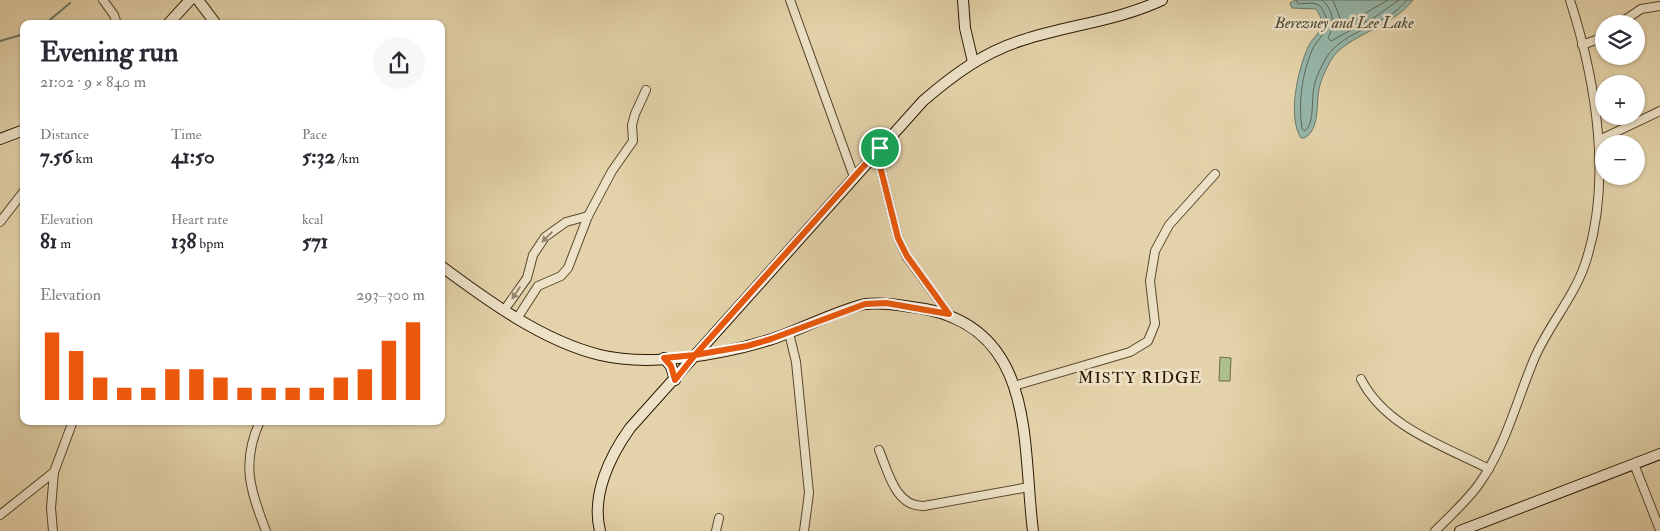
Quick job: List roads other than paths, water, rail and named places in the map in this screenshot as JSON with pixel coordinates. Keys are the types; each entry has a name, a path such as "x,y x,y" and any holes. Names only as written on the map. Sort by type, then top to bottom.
{"street":[{"path":"103,0 116,20"},
{"path":"172,20 190,0"},
{"path":"198,0 213,20"},
{"path":"790,0 854,177"},
{"path":"963,0 965,28 973,62"},
{"path":"600,531 599,516 602,488 612,457 630,428 923,101 973,62 1022,40 1122,16 1162,0"},
{"path":"1570,0 1582,46 1596,113 1598,135"},
{"path":"1632,15 1641,9 1660,6"},
{"path":"1582,46 1595,41"},
{"path":"518,317 538,286 561,276 568,268 588,216 612,170 633,141 634,120 646,90"},
{"path":"1610,135 1660,111"},
{"path":"0,139 20,132"},
{"path":"880,148 880,166 898,238 907,256 949,314"},
{"path":"1014,386 1130,352 1148,341 1155,324 1150,281 1156,251 1170,225 1215,174"},
{"path":"1435,531 1468,498 1489,469 1505,435 1540,345 1585,265 1597,211 1598,185"},
{"path":"0,222 20,196"},
{"path":"505,309 527,278 533,255 545,237 566,222 588,216"},
{"path":"445,269 518,317 570,345 600,355 635,359 695,355 747,346 788,333 853,307 878,303 949,314 969,325 986,340 998,355 1014,386 1024,418 1033,531"},
{"path":"527,278 538,286"},
{"path":"788,333 796,362 809,494 804,531"},
{"path":"664,358 671,366 675,380"},
{"path":"1361,379 1373,399 1392,417 1489,469"},
{"path":"53,531 51,508 54,472 72,425"},
{"path":"258,425 250,447 248,474 254,500 266,531"},
{"path":"879,450 898,493 904,501 914,506 924,506 1029,487"},
{"path":"1460,531 1660,454"},
{"path":"1634,464 1660,530"},
{"path":"0,515 54,472"},
{"path":"716,531 719,518"}],"water":[{"name":"Berezney and Lee Lake","path":"1295,0 1413,0 1393,18 1358,37 1338,51 1331,60 1320,85 1313,129 1304,138 1301,138 1297,129 1294,106 1295,93 1309,44 1320,31 1322,23 1316,9 1292,8 1290,3"}],"waterway":[{"path":"50,20 70,3"},
{"path":"0,41 20,35"}],"district":[{"name":"MISTY RIDGE","path":"1140,377"}]}
